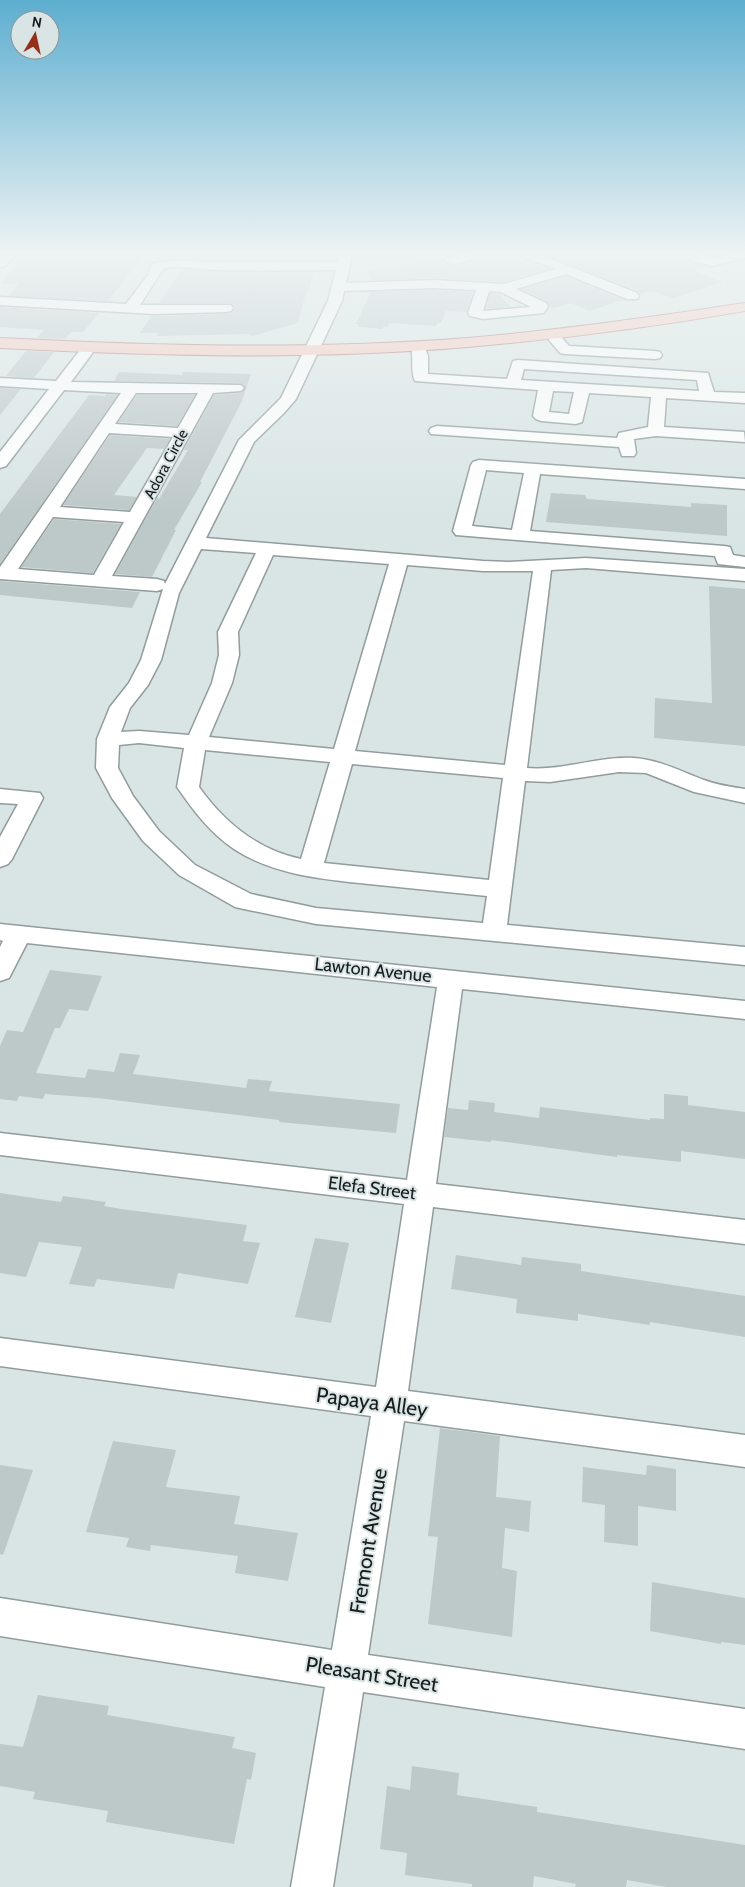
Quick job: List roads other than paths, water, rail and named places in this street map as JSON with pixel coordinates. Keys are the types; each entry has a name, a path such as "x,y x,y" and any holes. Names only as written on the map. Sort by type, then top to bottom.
{"main road":[{"path":"0,343 89,348 250,352 418,346 503,339"}],"street":[{"path":"317,339 282,408 257,427 247,440 170,593 150,660 138,685 120,706 108,739 107,768 123,798 152,836 187,870 244,902 316,916 494,931 745,956"},
{"path":"556,339 565,350 655,355"},
{"path":"418,346 421,356 420,378 513,383 546,390 659,392 745,398"},
{"path":"1,461 89,348"},
{"path":"513,383 518,364 703,376 708,396"},
{"path":"0,382 132,388 236,388"},
{"path":"3,573 132,388"},
{"name":"Adora Circle","path":"100,581 208,388"},
{"path":"546,390 541,416 576,419 581,392"},
{"path":"656,431 659,392"},
{"path":"658,408 677,410"},
{"path":"105,428 182,433"},
{"path":"437,430 626,443"},
{"path":"644,460 635,460 627,451 625,436 656,431 744,437"},
{"path":"745,484 479,465 462,531 724,551 724,560 745,562"},
{"path":"520,536 533,469"},
{"path":"48,511 136,518"},
{"path":"195,545 267,548 492,566 586,563 745,575"},
{"path":"267,548 228,632 229,655 222,683 208,712 193,753 188,787 202,806 225,830 252,850 274,860 310,870 499,889"},
{"path":"310,870 400,559"},
{"path":"494,931 543,564"},
{"path":"3,573 157,585"},
{"path":"108,739 139,736 554,776 604,766 646,766 672,774 710,790 745,796"},
{"path":"0,796 32,798 0,859"},
{"path":"0,972 10,933"},
{"name":"Lawton Avenue","path":"10,933 745,1010"},
{"name":"Fremont Avenue","path":"312,1887 390,1405 451,978"},
{"name":"Elefa Street","path":"0,1144 745,1232"},
{"name":"Papaya Alley","path":"0,1352 745,1451"},
{"name":"Pleasant Street","path":"0,1617 346,1671 745,1729"}]}
